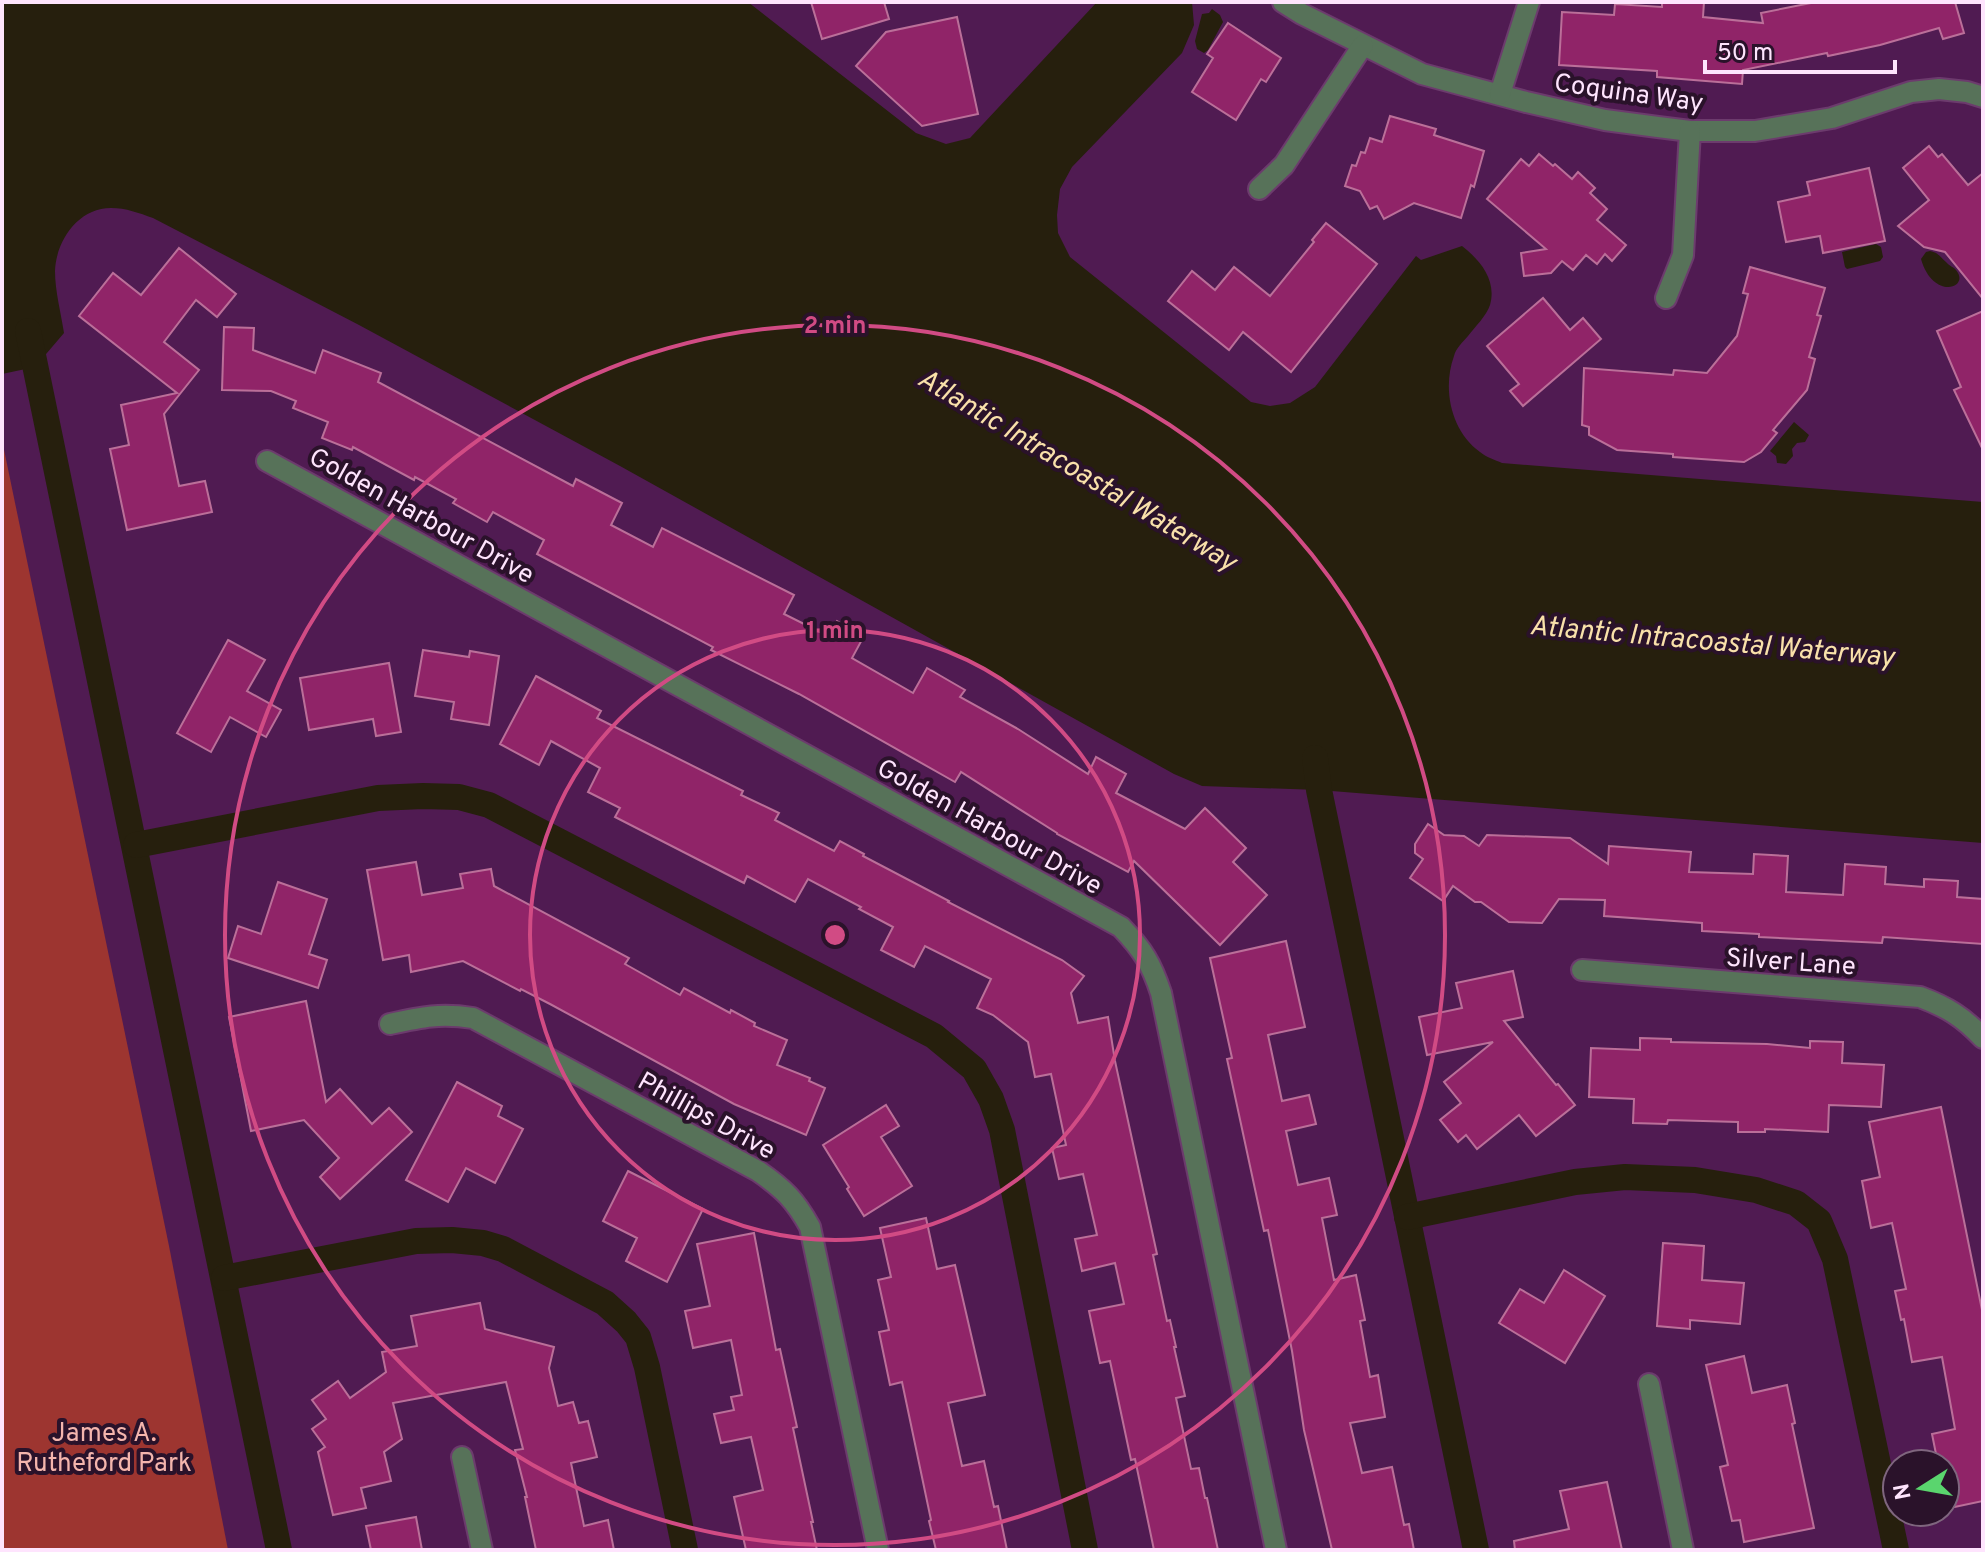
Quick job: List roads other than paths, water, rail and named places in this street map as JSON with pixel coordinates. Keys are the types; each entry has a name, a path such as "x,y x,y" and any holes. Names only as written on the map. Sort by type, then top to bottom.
{"street":[{"name":"Coquina Way","path":"1283,2 1422,74 1605,120 1690,131 1755,131 1832,118 1911,92 1939,89 1983,97"},
{"path":"1500,94 1529,2"},
{"path":"1259,189 1284,165 1363,45"},
{"path":"1666,298 1683,255 1690,131"},
{"name":"Golden Harbour Drive","path":"267,461 1121,927 1139,946 1153,968 1161,993 1276,1550"},
{"name":"Silver Lane","path":"1582,970 1920,997 1944,1006 1966,1020 1983,1038"},
{"name":"Phillips Drive","path":"390,1024 450,1014 473,1018 758,1171 779,1185 797,1204 810,1227 878,1550"},
{"path":"1649,1384 1683,1550"},
{"path":"462,1457 482,1550"}],"water":[{"name":"Atlantic Intracoastal Waterway","path":"2,2 748,2 916,133 946,144 970,138 1097,2 1192,2 1194,25 1182,53 1072,167 1060,189 1058,233 1070,257 1251,402 1270,406 1290,403 1315,387 1416,256 1421,260 1462,246 1485,271 1492,296 1486,313 1455,353 1450,369 1449,395 1462,433 1488,457 1502,463 1983,502 1983,843 1319,790 1202,786 1174,774 620,466 359,325 153,218 127,210 99,209 71,228 60,248 55,271 64,333 35,367 2,374"},
{"path":"1212,9 1223,22 1204,53 1197,49 1195,41 1202,14"},
{"path":"1876,244 1881,247 1883,257 1880,261 1845,267 1842,252"},
{"path":"1930,251 1956,270 1959,282 1955,286 1941,286 1927,272 1921,259"},
{"path":"1794,422 1809,435 1805,442 1797,443 1792,449 1793,456 1786,464 1777,463 1776,456 1770,451"}],"waterway":[{"path":"28,331 279,1550"},
{"path":"1315,758 1319,790 1476,1550"},
{"path":"136,845 378,798 459,797 489,805 934,1036 974,1069 991,1099 1002,1130 1085,1550"},
{"path":"1407,1217 1575,1182 1625,1177 1695,1180 1756,1190 1796,1203 1819,1221 1835,1259 1896,1550"},
{"path":"224,1278 416,1241 452,1240 483,1243 503,1249 605,1303 638,1337 685,1550"}],"park label":[{"name":"James A. Rutheford Park","path":"104,1447"}]}
